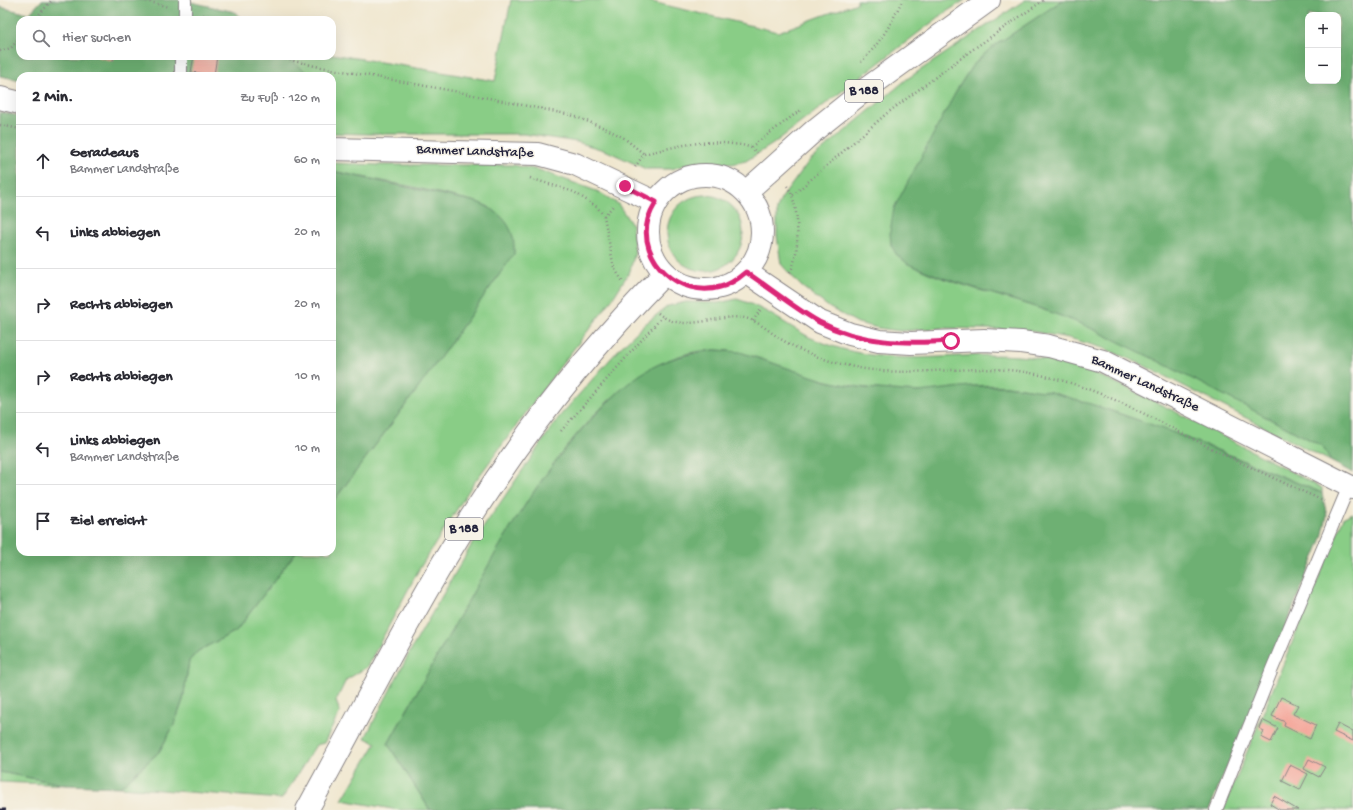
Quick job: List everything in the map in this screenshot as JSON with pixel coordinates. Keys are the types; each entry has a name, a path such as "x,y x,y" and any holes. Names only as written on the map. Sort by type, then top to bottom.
{"main road":[{"name":"B 188","path":"746,192 816,130 866,90 989,0"},
{"path":"0,98 16,101"},
{"name":"Bammer Landstraße","path":"336,149 538,154 575,164 656,202"},
{"path":"709,175 729,180 746,192 755,204 760,217 762,232 760,246 755,260 746,272 735,281 721,287 706,290 691,288 677,282 665,273 653,258 647,239 648,220 656,202 670,186 688,177 709,175"},
{"name":"Bammer Landstraße","path":"746,272 820,322 850,334 879,341 911,343 984,340 1021,342 1049,346 1103,362 1351,487"},
{"name":"B 188","path":"307,810 446,557 486,494 558,395 611,331 665,273"}],"lane":[{"path":"181,60 181,72"},
{"path":"1216,810 1339,508 1351,487"}],"path":[{"path":"38,16 52,0"},
{"path":"142,0 209,16"},
{"path":"855,67 876,47 887,32 902,0"},
{"path":"793,195 886,114 968,52 1044,0"},
{"path":"0,51 11,48 16,42"},
{"path":"290,60 315,66 459,92 571,116 607,129 624,138 644,154"},
{"path":"635,168 644,154 682,144 706,141 751,147 806,105"},
{"path":"0,125 16,128"},
{"path":"529,178 574,192 588,199 597,207 604,216 614,268 625,284"},
{"path":"786,185 793,195 796,214 796,247 794,264 787,277"},
{"path":"604,216 616,203"},
{"path":"753,321 762,308"},
{"path":"657,311 662,316 694,323 729,317 747,318 798,349 837,364 856,368 907,372 994,369 1042,375 1075,384 1104,394 1236,460 1339,508"},
{"path":"556,437 616,366 662,316"}],"green space":[{"path":"42,0 182,0 235,12 238,16 16,16 16,60 290,60 305,72 16,72 16,79 0,76 0,7 29,14"},
{"path":"511,0 644,0 778,32 857,3 857,0 965,0 943,14 773,144 746,161 732,164 710,162 688,164 672,169 646,169 607,151 577,142 524,134 336,133 336,72 305,72 290,60 336,60 336,55 495,81"},
{"path":"1025,0 1063,0 991,48 972,66 958,88 896,254 914,266 934,275 1056,314 1113,338 1322,446 1332,462 1141,364 1103,348 1069,338 1024,330 943,328 900,331 858,323 830,308 801,286 781,264 777,236 777,209 781,199 809,161 907,79"},
{"path":"1063,0 1353,0 1353,473 1332,462 1322,446 1152,358 1082,324 1042,309 943,278 908,264 896,254 891,245 890,232 894,208 958,88 972,66 991,48"},
{"path":"0,112 16,115 16,556 293,556 236,631 198,651 189,661 183,700 174,725 159,752 120,787 67,785 0,772"},
{"path":"336,163 379,165 513,165 539,170 599,192 618,204 632,225 635,252 630,271 611,301 559,368 471,487 418,571 367,667 346,680 336,701 340,712 324,743 316,745 282,799 120,787 159,752 174,725 183,700 189,661 198,651 236,631 293,556 336,556 336,498 419,387 514,254 489,207 477,202 413,187 336,172"},
{"path":"336,172 477,202 494,211 510,228 513,236 514,254 419,387 336,498"},
{"path":"698,195 712,195 726,201 737,212 743,226 743,240 740,248 732,260 726,265 712,271 698,271 684,265 673,254 667,240 667,226 673,212 684,201"},
{"path":"737,299 756,306 809,337 854,352 904,358 992,355 1014,356 1054,361 1088,371 1136,392 1322,488 1322,493 1156,426 1086,403 1040,391 997,385 921,392 894,391 849,386 831,382 736,352 716,350 675,357 636,378 599,410 566,448 535,491 507,534 388,744 430,810 398,810 342,800 376,743 365,738 412,648 472,544 559,417 621,347 645,324 668,306 686,302 718,303"},
{"path":"715,350 740,352 826,381 864,388 919,392 970,386 1006,386 1051,392 1167,430 1322,493 1327,516 1322,538 1209,810 430,810 388,744 512,526 544,477 580,431 625,386 658,364 686,355"},
{"path":"1353,513 1353,810 1223,810 1344,517"},
{"path":"0,772 67,785 0,782"}],"building":[{"path":"193,60 216,60 214,72 191,72"},
{"path":"1281,697 1298,705 1293,714 1316,725 1310,739 1284,726 1285,722 1272,716"},
{"path":"1262,720 1278,728 1271,742 1261,737 1264,731 1259,728"},
{"path":"1338,724 1353,732 1353,741 1334,732"},
{"path":"1309,759 1325,767 1319,777 1304,769"},
{"path":"1290,765 1308,774 1300,790 1282,781"},
{"path":"1274,796 1298,810 1280,810 1270,804"}],"railway":[{"path":"0,810 9,810"}],"route":[{"path":"625,186 656,202 648,220 647,239 653,258 665,273 677,282 691,288 706,290 721,287 735,281 746,272 820,322 850,334 879,341 911,343 951,341"}]}
